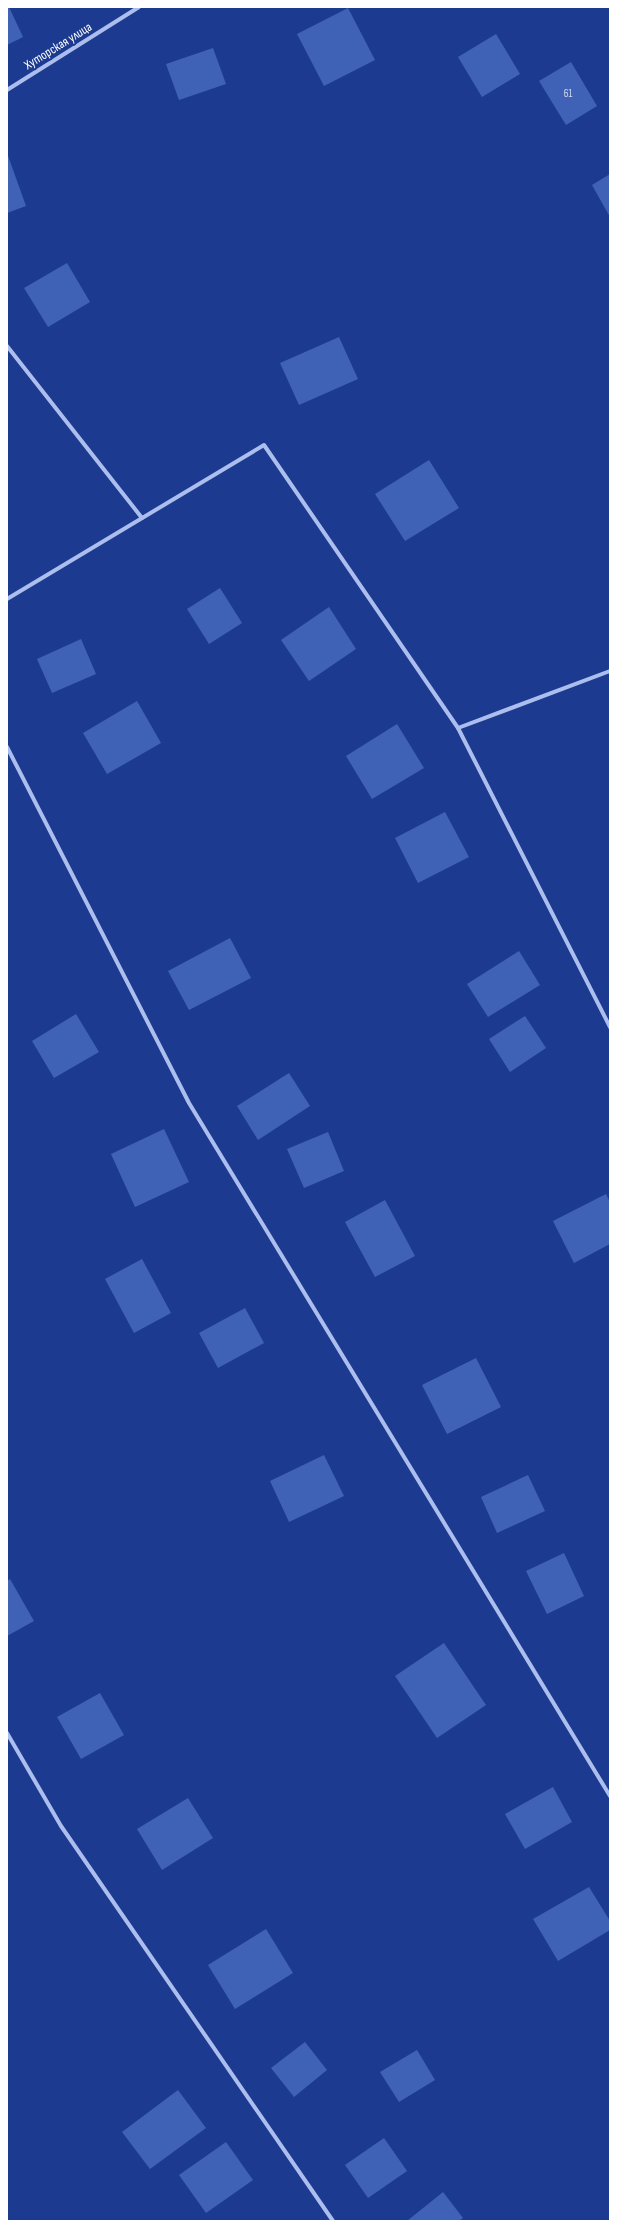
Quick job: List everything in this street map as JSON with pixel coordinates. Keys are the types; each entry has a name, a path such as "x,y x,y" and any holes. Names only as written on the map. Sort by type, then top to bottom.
{"street":[{"name":"Хуторская улица","path":"7,90 139,7"},
{"path":"7,346 142,518"},
{"path":"7,599 264,444 458,728 610,1027"},
{"path":"458,728 610,671"},
{"path":"7,747 189,1103 610,1796"},
{"path":"7,1733 61,1826 333,2221"}],"building":[{"path":"7,7 9,7 23,37 7,45"},
{"path":"348,8 375,60 324,86 297,34"},
{"path":"496,34 520,74 482,97 458,57"},
{"path":"213,48 226,84 179,100 166,64"},
{"path":"571,62 597,106 566,125 539,81"},
{"path":"7,153 26,206 7,213"},
{"path":"610,174 610,217 592,185"},
{"path":"67,263 90,302 48,327 24,288"},
{"path":"339,337 358,379 299,405 280,363"},
{"path":"429,460 459,508 405,541 375,494"},
{"path":"220,588 242,623 209,644 187,609"},
{"path":"329,607 356,649 309,681 281,640"},
{"path":"81,639 96,674 52,693 37,659"},
{"path":"137,701 161,743 107,774 83,733"},
{"path":"397,724 424,768 372,799 346,756"},
{"path":"445,812 469,857 418,883 395,838"},
{"path":"230,938 251,978 189,1010 168,971"},
{"path":"519,951 540,985 488,1017 467,984"},
{"path":"76,1014 99,1052 54,1078 32,1041"},
{"path":"525,1016 546,1048 510,1072 489,1039"},
{"path":"289,1073 310,1106 258,1140 237,1106"},
{"path":"164,1129 189,1182 135,1207 111,1154"},
{"path":"328,1132 344,1171 304,1188 287,1149"},
{"path":"606,1194 610,1202 610,1244 574,1263 553,1221"},
{"path":"385,1200 415,1256 375,1277 345,1222"},
{"path":"142,1259 171,1313 134,1333 105,1279"},
{"path":"245,1308 264,1343 218,1368 199,1333"},
{"path":"476,1358 501,1407 447,1434 422,1385"},
{"path":"324,1455 344,1496 289,1522 270,1481"},
{"path":"528,1475 545,1511 497,1533 481,1497"},
{"path":"564,1553 584,1596 547,1614 526,1571"},
{"path":"10,1579 34,1621 7,1636 7,1581"},
{"path":"444,1643 486,1705 437,1738 395,1676"},
{"path":"100,1693 124,1735 81,1759 57,1717"},
{"path":"553,1787 572,1822 525,1849 505,1814"},
{"path":"188,1798 213,1838 162,1870 137,1829"},
{"path":"589,1887 610,1921 610,1930 558,1961 533,1919"},
{"path":"266,1929 293,1973 235,2009 208,1965"},
{"path":"305,2042 327,2070 294,2097 271,2068"},
{"path":"417,2050 435,2080 399,2102 380,2072"},
{"path":"178,2090 206,2128 150,2169 122,2132"},
{"path":"384,2138 407,2171 368,2198 345,2165"},
{"path":"226,2142 253,2180 206,2213 179,2175"},
{"path":"443,2192 463,2218 459,2221 407,2221"}]}
